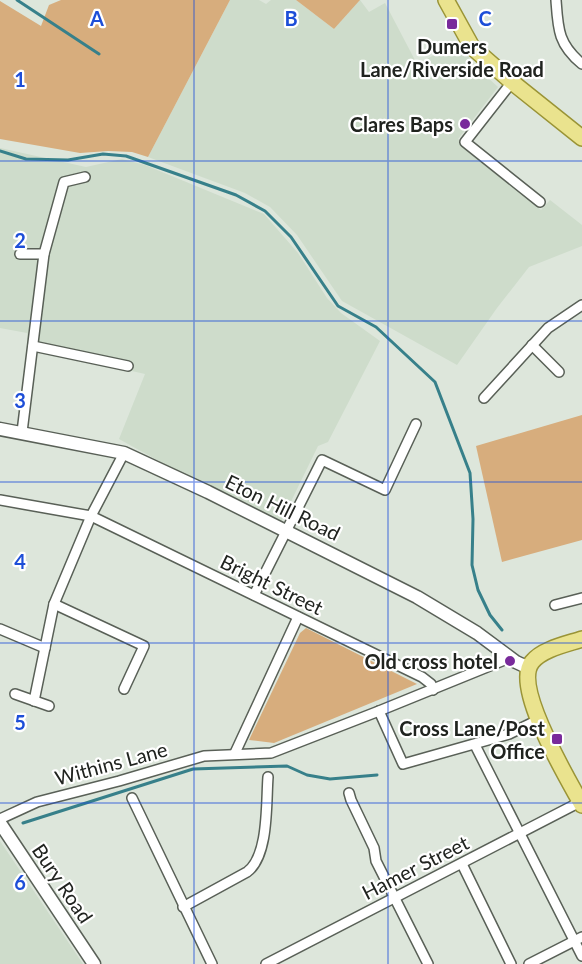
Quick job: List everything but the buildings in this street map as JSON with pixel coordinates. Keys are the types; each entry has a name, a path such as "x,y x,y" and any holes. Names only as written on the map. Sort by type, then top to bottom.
{"main road":[{"path":"446,0 472,47 582,138"},
{"path":"581,803 538,720 528,687 529,668 537,657 582,639"}],"street":[{"path":"556,0 558,28 562,42 569,53 582,64"},
{"path":"512,82 465,142 540,202"},
{"path":"22,432 44,254 64,182 85,177"},
{"path":"20,254 44,254"},
{"path":"484,398 548,328 582,305"},
{"path":"532,345 558,372"},
{"path":"33,346 128,366"},
{"path":"254,595 322,460 385,490 416,424"},
{"name":"Eton Hill Road","path":"0,429 124,453 417,597 529,668"},
{"path":"34,701 54,604 91,516 124,453"},
{"name":"Bright Street","path":"0,500 91,516 422,677 431,684 433,690"},
{"path":"555,605 582,598"},
{"path":"54,604 144,646 124,689"},
{"path":"235,753 298,617"},
{"path":"0,629 45,648"},
{"name":"Withins Lane","path":"0,821 37,802 204,756 271,753 433,690 502,661 506,655"},
{"path":"15,694 49,706"},
{"path":"379,711 403,764 509,734 538,720"},
{"path":"475,745 519,834 578,939 582,956"},
{"path":"183,907 247,872 255,864 262,847 268,777"},
{"path":"349,794 393,897 429,964"},
{"path":"132,798 212,964"},
{"name":"Hamer Street","path":"266,964 393,897 581,803"},
{"name":"Bury Road","path":"0,821 94,964"},
{"path":"462,864 511,964"},
{"path":"529,964 578,939"}],"shaded area":[{"path":"61,0 230,0 148,157 132,152 80,153 0,139 0,1 41,26 49,5"},
{"path":"230,0 259,0 266,4 271,0 296,0 334,29 360,0 369,12 385,3 417,64 459,42 474,65 498,87 458,139 541,210 550,200 582,225 582,246 529,267 457,365 342,301 297,235 270,207 245,193 148,157"},
{"path":"296,0 360,0 334,29"},
{"path":"0,148 86,167 122,159 145,165 264,214 298,253 327,298 341,313 380,341 328,442 318,446 281,522 119,439 145,374 27,347 27,333 0,328"},
{"path":"582,415 582,540 502,562 476,446"},
{"path":"306,628 417,684 274,743 249,740 300,633"},
{"path":"0,841 83,964 0,964"}],"waterway":[{"path":"17,0 99,54"},
{"path":"0,151 26,159 68,160 103,154 126,156 236,195 265,211 291,237 338,306 376,327 435,382 470,473 473,519 472,565 478,590 490,615 502,630"},
{"path":"23,823 193,769 287,766 307,775 330,779 377,775"}],"place":[{"name":"Dumers Lane/Riverside Road","path":"452,24"},
{"name":"Clares Baps","path":"465,124"},
{"name":"Old cross hotel","path":"510,661"},
{"name":"Cross Lane/Post Office","path":"557,739"}]}
